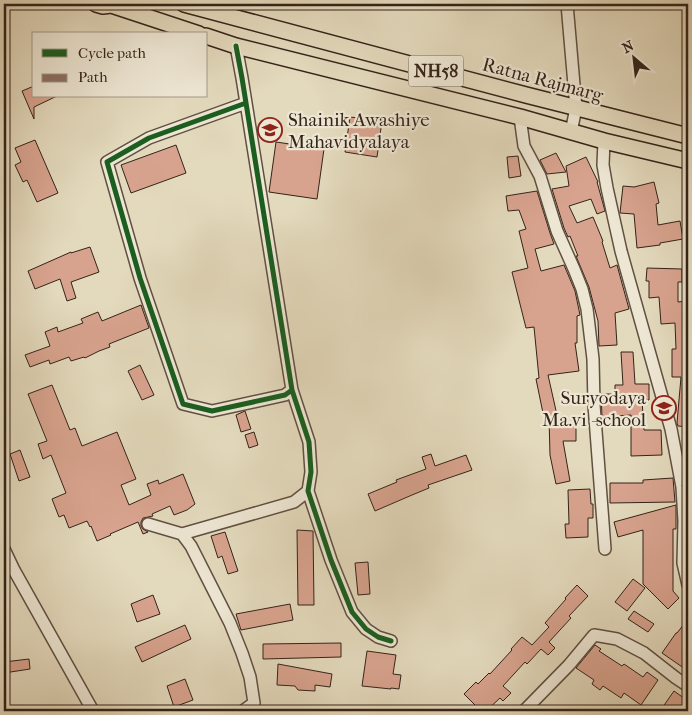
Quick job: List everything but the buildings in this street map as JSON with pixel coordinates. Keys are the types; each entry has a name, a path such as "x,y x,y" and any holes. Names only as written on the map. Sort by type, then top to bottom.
{"main road":[{"path":"88,4 104,4 193,32"},
{"name":"Ratna Rajmarg","path":"184,4 688,136"},
{"name":"NH58","path":"208,37 236,46 688,161"}],"street":[{"path":"566,4 576,108 571,132"},
{"path":"236,46 292,390 309,442 312,472 308,491 331,560 352,612 366,629 378,637 391,641"},
{"path":"246,103 149,138 107,162 140,278 183,404 212,411 285,395 292,390"},
{"path":"520,117 524,146 540,176 558,231 582,289 587,308 593,359 594,405 605,549"},
{"path":"604,141 603,164 617,233 671,429 682,487 684,521 683,563 688,585"},
{"path":"148,524 182,534 294,502 308,491"},
{"path":"182,534 191,546 230,623 242,653 250,677 254,702 243,711"},
{"path":"4,549 93,711"},
{"path":"524,711 570,665 594,635 617,639 644,653 688,686"}],"marked path":[{"path":"682,487 688,485"}],"cycle path":[{"path":"236,46 292,390 309,442 311,472 308,491 331,560 352,612 366,629 378,637 391,641"},
{"path":"246,103 149,138 107,162 140,278 183,404 212,411 285,395 292,390"}],"place":[{"name":"Shainik Awashiye Mahavidyalaya","path":"270,130"},
{"name":"Suryodaya Ma.vi -school","path":"664,408"}]}
